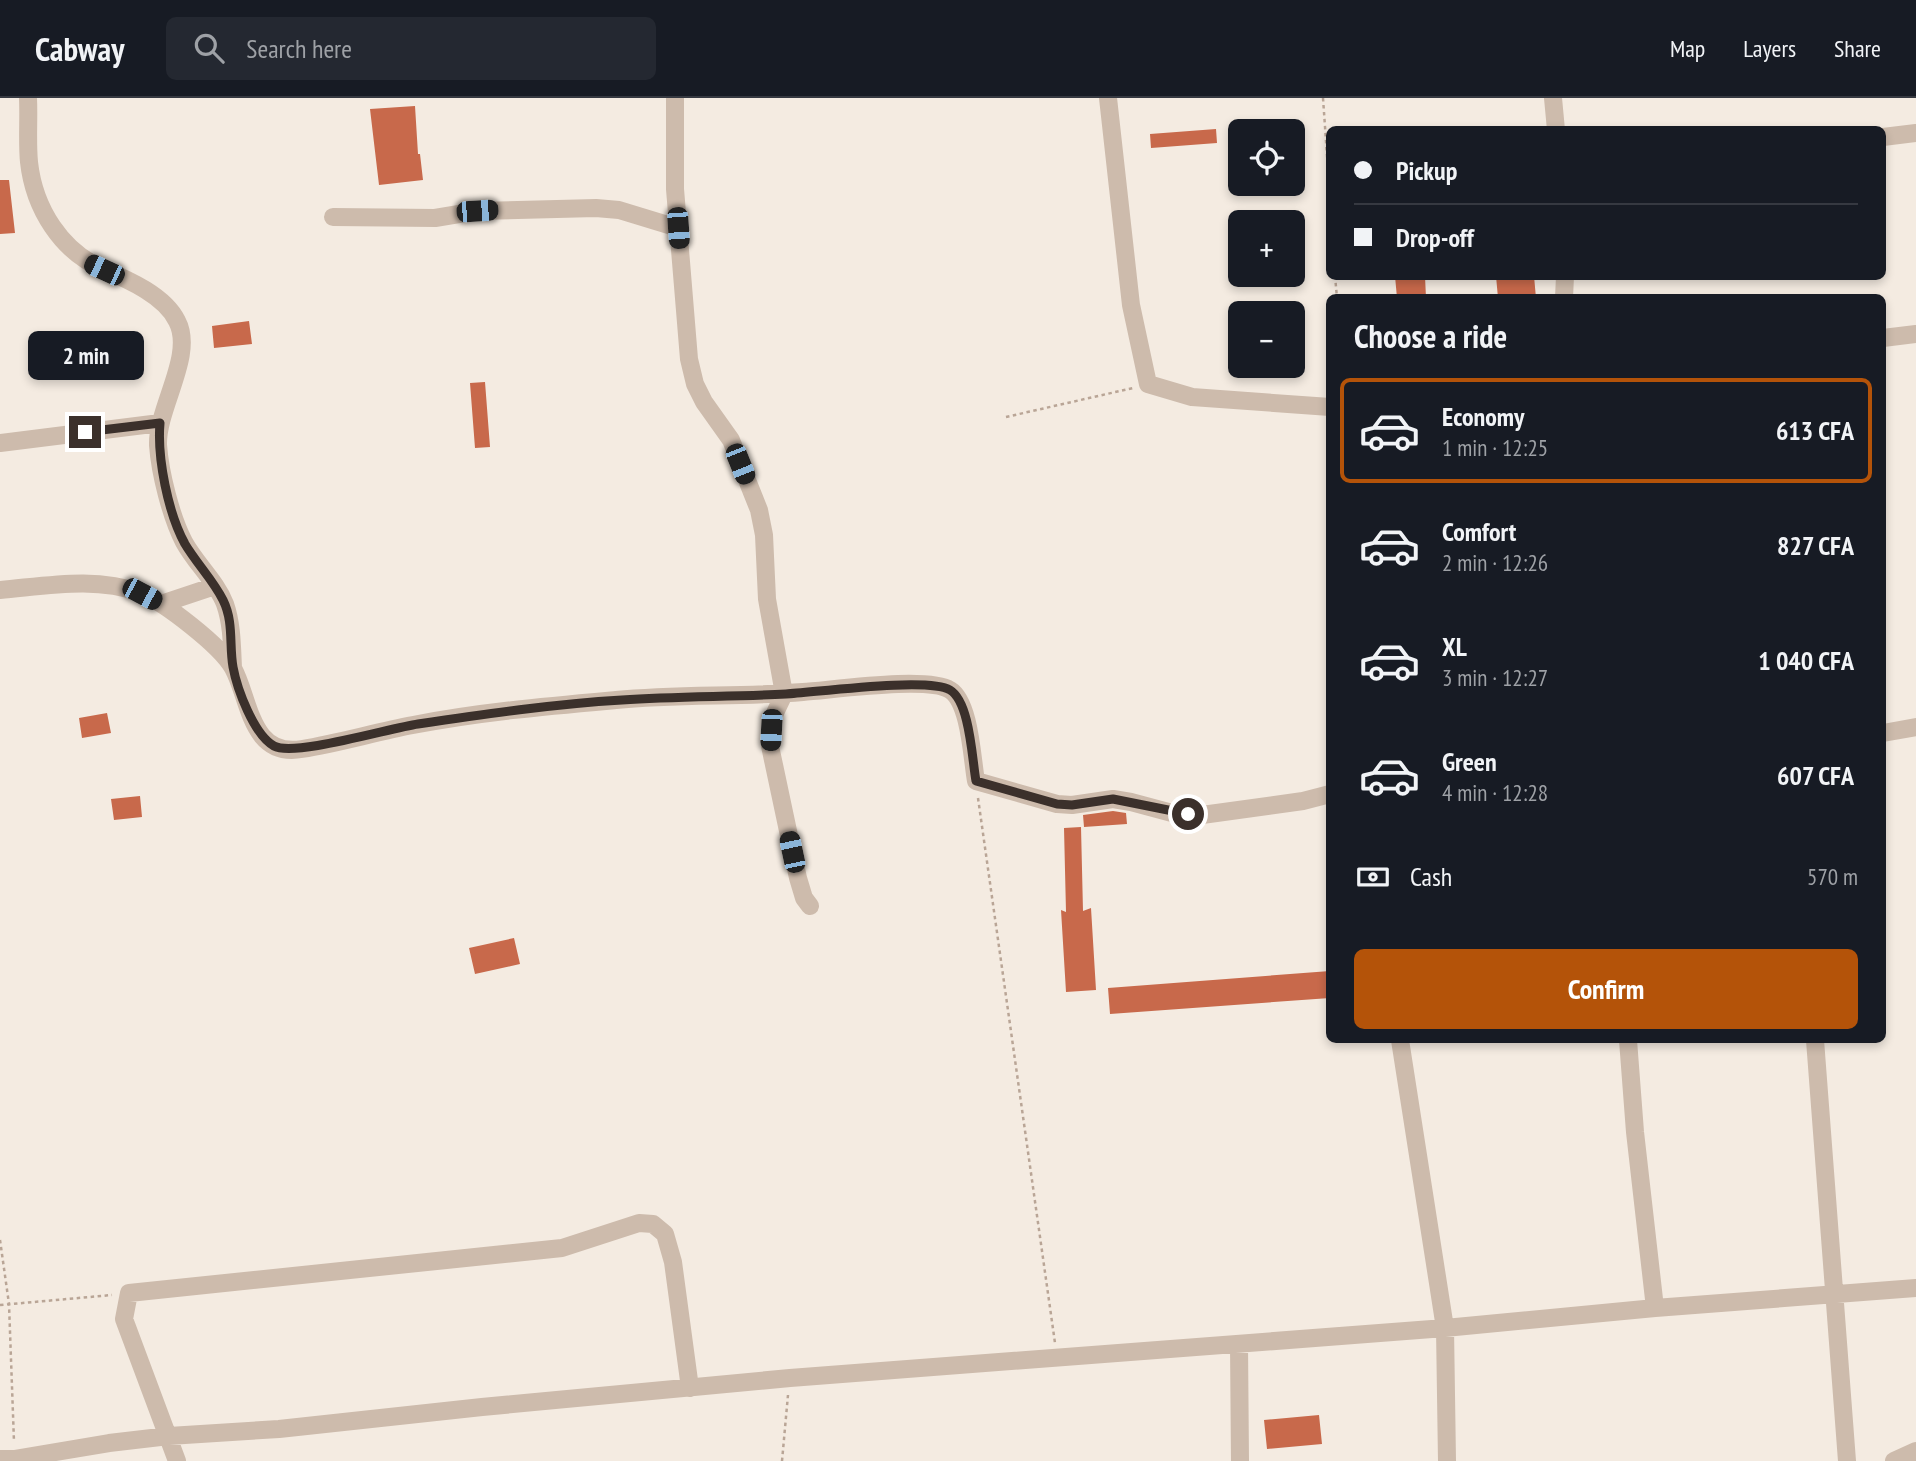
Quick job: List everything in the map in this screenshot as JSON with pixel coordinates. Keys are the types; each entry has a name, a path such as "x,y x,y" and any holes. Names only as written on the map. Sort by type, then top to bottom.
{"street":[{"path":"29,98 29,159 32,178 47,218 74,253 136,284 176,318 181,344 180,359 160,423 158,443 161,469 185,543 225,603 230,624 233,668 254,724 276,748 299,750 415,724 618,700 784,694 923,684 949,690 961,703 976,781 1057,804 1072,805 1113,799 1172,813 1202,815 1303,801 1326,795"},
{"path":"675,98 675,189 686,332 692,372 704,402 731,440 759,510 764,535 767,599 784,694 774,715 770,746 798,878 804,898 810,906"},
{"path":"1108,98 1131,305 1148,384 1192,397 1326,407"},
{"path":"1553,98 1556,126"},
{"path":"1886,136 1916,134"},
{"path":"333,217 435,218 498,210 596,208 619,210 678,228"},
{"path":"1886,338 1916,334"},
{"path":"0,443 160,423"},
{"path":"0,590 102,584 142,594 161,604 194,629 222,654 233,668"},
{"path":"161,604 215,586"},
{"path":"1886,732 1916,727"},
{"path":"1400,1043 1445,1328 1447,1461"},
{"path":"1628,1043 1635,1132 1655,1308"},
{"path":"1815,1043 1847,1461"},
{"path":"177,1461 124,1319 129,1293 562,1248 639,1223 653,1224 660,1227 665,1234 673,1262 690,1388"},
{"path":"10,1460 169,1436 279,1429 790,1378 1916,1289"},
{"path":"1240,1344 1240,1461"},
{"path":"1894,1461 1916,1451"}],"path":[{"path":"1323,98 1326,141"},
{"path":"1006,417 1148,384"},
{"path":"976,781 1057,1358"},
{"path":"0,1240 9,1304 10,1460"},
{"path":"0,1305 129,1293"},
{"path":"782,1461 790,1378"}],"building":[{"path":"415,106 418,154 423,180 379,185 370,109"},
{"path":"1216,129 1217,143 1151,148 1150,134"},
{"path":"0,180 9,180 15,233 0,234"},
{"path":"1395,280 1425,280 1426,294 1397,294"},
{"path":"1496,280 1534,280 1536,294 1498,294"},
{"path":"249,321 252,344 214,348 212,326"},
{"path":"485,382 490,447 475,448 470,383"},
{"path":"107,713 111,733 82,738 79,718"},
{"path":"140,796 142,817 114,820 111,799"},
{"path":"1113,811 1126,813 1127,824 1084,827 1083,815"},
{"path":"1081,827 1083,911 1091,908 1096,990 1066,992 1061,910 1066,912 1064,828"},
{"path":"514,938 520,964 475,974 469,948"},
{"path":"1326,971 1326,998 1110,1014 1108,988"},
{"path":"1319,1415 1322,1444 1267,1449 1264,1420"}],"route":[{"path":"85,432 160,423 158,443 161,469 177,524 185,543 225,603 230,624 233,668 243,698 254,724 276,748 299,750 415,724 618,700 938,685 956,695 961,703 976,781 1057,804 1072,805 1113,799 1172,813 1188,814"}]}
